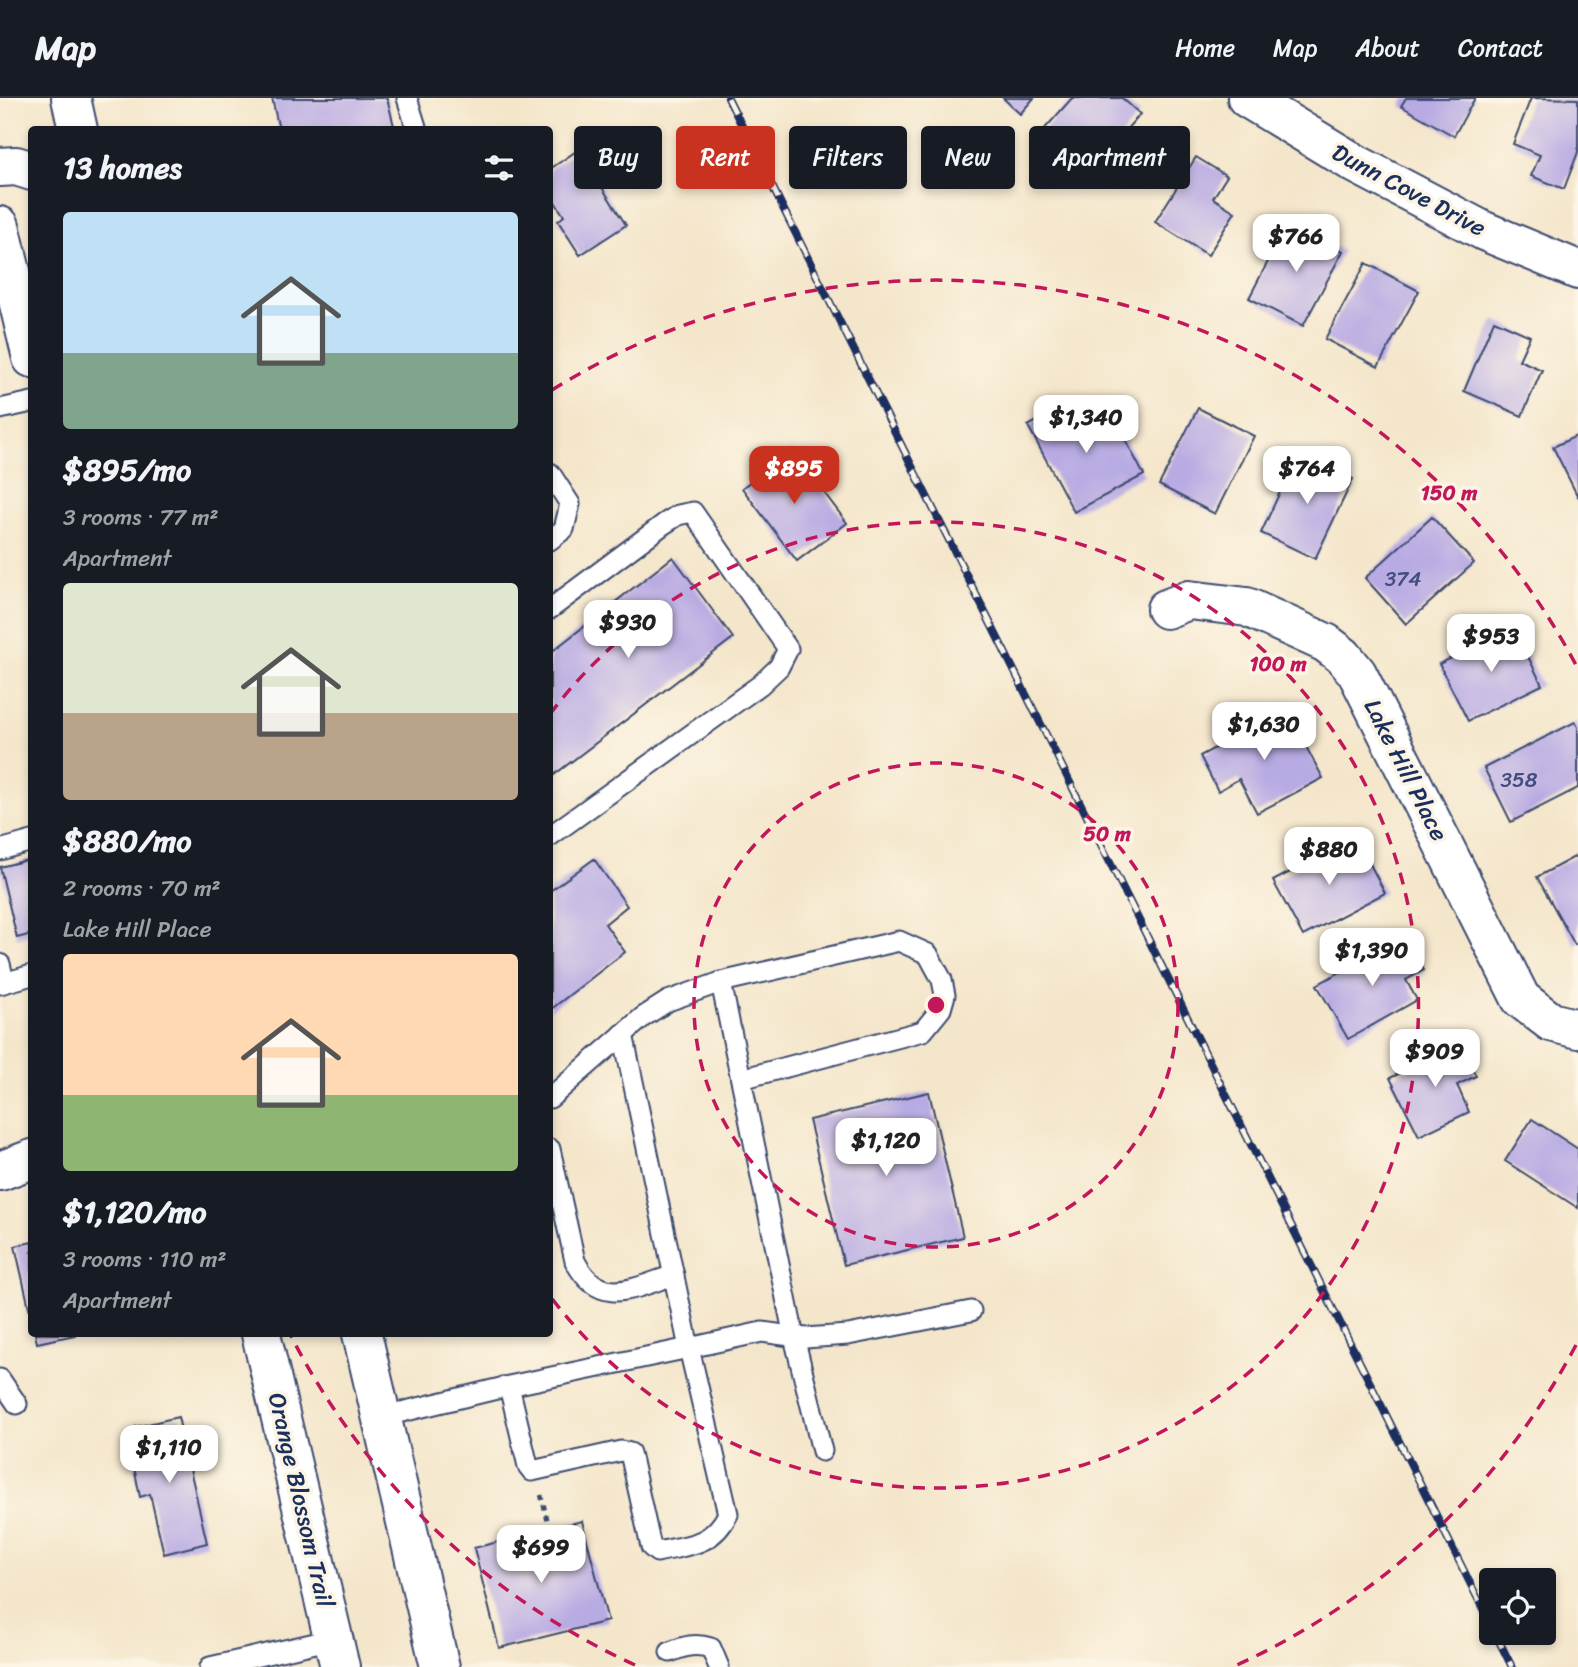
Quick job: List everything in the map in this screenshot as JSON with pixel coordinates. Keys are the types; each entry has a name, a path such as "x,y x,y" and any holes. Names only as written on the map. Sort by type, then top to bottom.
{"street":[{"path":"71,98 77,126"},
{"name":"Dunn Cove Drive","path":"1247,98 1356,164 1484,231 1578,270"},
{"path":"0,167 16,166 28,170"},
{"path":"0,226 28,342"},
{"name":"Lake Hill Place","path":"1166,609 1189,600 1247,607 1326,643 1343,656 1357,673 1521,999 1550,1022 1578,1029"},
{"path":"0,1171 28,1160"},
{"name":"Orange Blossom Trail","path":"262,1337 337,1653"},
{"path":"363,1337 440,1667"}],"lane":[{"path":"407,98 416,126"},
{"path":"0,409 28,403"},
{"path":"553,478 570,504 564,529 553,538"},
{"path":"553,607 664,524 678,515 693,512 788,649 779,667 760,685 553,834"},
{"path":"0,850 28,842"},
{"path":"553,1095 643,1017 668,1001 721,982 899,941 928,954 942,981 945,995 941,1009 923,1031 741,1079"},
{"path":"1,976 28,975"},
{"path":"721,982 794,1336 822,1451"},
{"path":"509,1386 528,1466 533,1471 621,1451 631,1453 651,1547 657,1552 707,1540 721,1529 728,1514 689,1348 623,1034"},
{"path":"553,1162 575,1261 583,1276 602,1290 617,1292 674,1275"},
{"path":"381,1417 509,1386 762,1332 794,1336 848,1335 971,1311"},
{"path":"0,1379 17,1404"},
{"path":"670,1653 687,1646 701,1645 711,1648 719,1667"},
{"path":"210,1667 337,1653"}],"path":[{"path":"539,1488 548,1522"}],"building":[{"path":"272,98 387,98 394,126 278,126"},
{"path":"1003,98 1034,98 1020,114"},
{"path":"1072,98 1122,98 1140,114 1129,126 1047,126"},
{"path":"1406,98 1475,98 1454,136 1401,106"},
{"path":"1531,98 1578,99 1578,152 1564,189 1531,176 1540,155 1513,144"},
{"path":"574,153 574,189 603,189 626,225 580,255 558,221 564,216 553,199 553,167"},
{"path":"1196,157 1227,176 1213,198 1235,212 1208,255 1155,222 1176,189 1190,189 1190,167"},
{"path":"1289,221 1343,251 1303,326 1249,298"},
{"path":"1366,263 1419,291 1378,367 1325,339"},
{"path":"1494,320 1530,336 1519,360 1542,370 1522,416 1464,391"},
{"path":"1068,404 1079,425 1109,409 1144,475 1074,512 1028,426"},
{"path":"1198,408 1254,436 1215,514 1159,485"},
{"path":"1578,435 1578,497 1553,447"},
{"path":"792,450 847,523 797,561 742,488"},
{"path":"1298,453 1353,479 1315,559 1261,533"},
{"path":"1432,517 1474,563 1406,624 1365,578"},
{"path":"673,557 733,638 553,776 553,651"},
{"path":"1514,628 1542,685 1468,721 1439,664"},
{"path":"1286,710 1323,778 1257,813 1239,779 1218,791 1200,756"},
{"path":"1575,722 1578,727 1578,788 1511,822 1484,768"},
{"path":"1356,837 1385,893 1303,936 1273,881"},
{"path":"1578,855 1578,943 1575,945 1537,877"},
{"path":"594,859 627,906 605,924 625,952 553,1008 553,889"},
{"path":"28,860 28,935 17,938 0,867"},
{"path":"1404,936 1424,970 1406,980 1417,1000 1348,1039 1317,985"},
{"path":"1460,1044 1476,1076 1457,1085 1469,1112 1419,1136 1390,1078"},
{"path":"929,1092 963,1237 844,1265 809,1120"},
{"path":"1532,1119 1578,1149 1578,1208 1505,1161"},
{"path":"28,1243 28,1303 15,1246"},
{"path":"36,1337 66,1337 37,1343"},
{"path":"178,1417 207,1543 164,1554 150,1494 140,1497 132,1457 141,1455 135,1427"},
{"path":"582,1521 608,1621 499,1648 474,1548"}],"railway":[{"path":"728,98 1479,1601"},
{"path":"1501,1645 1512,1667"}]}
